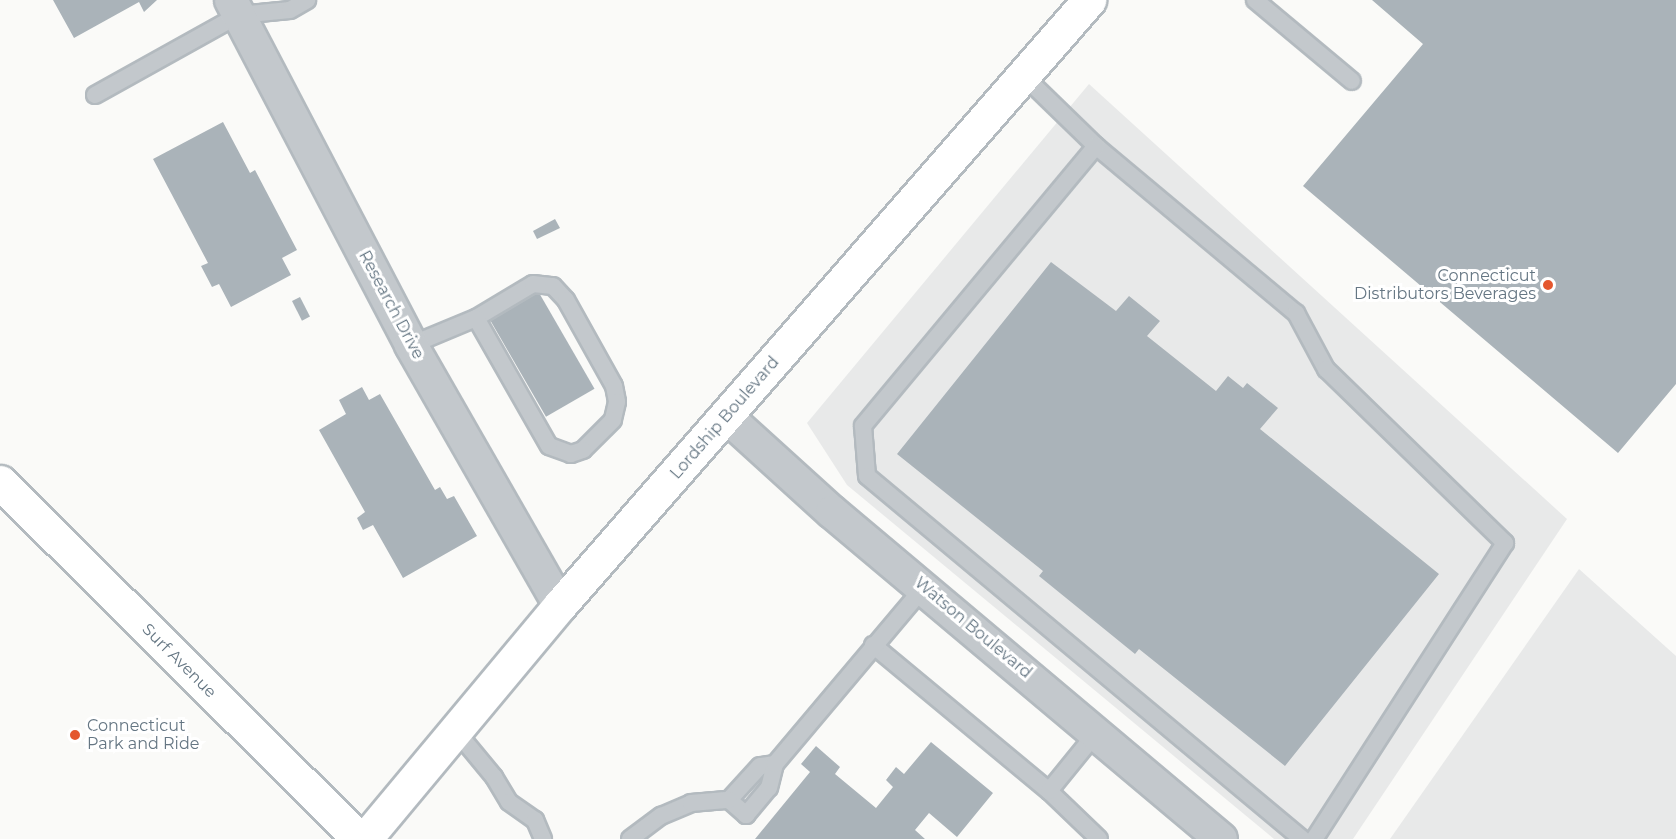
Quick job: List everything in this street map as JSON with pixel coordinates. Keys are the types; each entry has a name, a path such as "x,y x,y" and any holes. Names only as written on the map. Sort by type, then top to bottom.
{"main road":[{"name":"Lordship Boulevard","path":"365,839 560,605 1025,77 1089,0"},
{"name":"Surf Avenue","path":"0,482 359,839"}],"street":[{"name":"Research Drive","path":"235,7 411,345 560,605"},
{"name":"Watson Boulevard","path":"726,416 832,512 1221,839"}],"lane":[{"path":"95,95 235,7 290,10 307,0"},
{"path":"1255,0 1352,81"},
{"path":"1025,77 1096,146 1296,313 1326,369 1505,543 1314,839"},
{"path":"1096,146 863,426 867,476 1302,839"},
{"path":"411,345 476,318 533,284 553,286 577,319 614,387 617,402 613,420 583,450 571,454 549,446 476,318"},
{"path":"630,839 661,816 691,803 729,800 760,766 775,764 924,587"},
{"path":"873,645 1048,791 1099,839"},
{"path":"456,731 494,777 509,802 535,820 543,839"},
{"path":"1048,791 1096,732"}],"shaded area":[{"path":"1089,84 1567,519 1353,839 1274,839 847,485 807,423"},
{"path":"1579,569 1676,656 1676,839 1390,839"}],"building":[{"path":"53,0 157,0 144,12 139,2 74,38"},
{"name":"Connecticut Distributors Beverages","path":"1372,0 1676,0 1676,384 1618,453 1303,186 1423,44"},
{"path":"223,122 250,173 255,170 297,250 282,258 291,275 231,307 219,284 212,287 201,266 208,263 153,159"},
{"path":"555,219 560,228 537,239 533,231"},
{"path":"1051,262 1116,311 1129,296 1160,321 1147,336 1216,391 1228,376 1243,388 1247,383 1278,408 1260,429 1439,574 1285,766 1139,649 1135,654 1039,576 1043,571 897,454"},
{"path":"538,291 594,389 546,417 490,319"},
{"path":"300,297 310,317 302,321 292,301"},
{"path":"362,387 369,400 380,394 435,490 440,487 447,499 454,496 477,536 403,578 373,525 363,530 357,518 365,512 319,430 346,414 339,400"},
{"path":"931,742 993,793 957,837 929,813 915,830 925,839 755,839 810,772 801,764 816,746 840,767 835,774 876,808 893,787 886,780 896,767 904,774"}],"place":[{"name":"Connecticut Distributors Beverages","path":"1548,285"},
{"name":"Connecticut Park and Ride","path":"75,735"}]}
